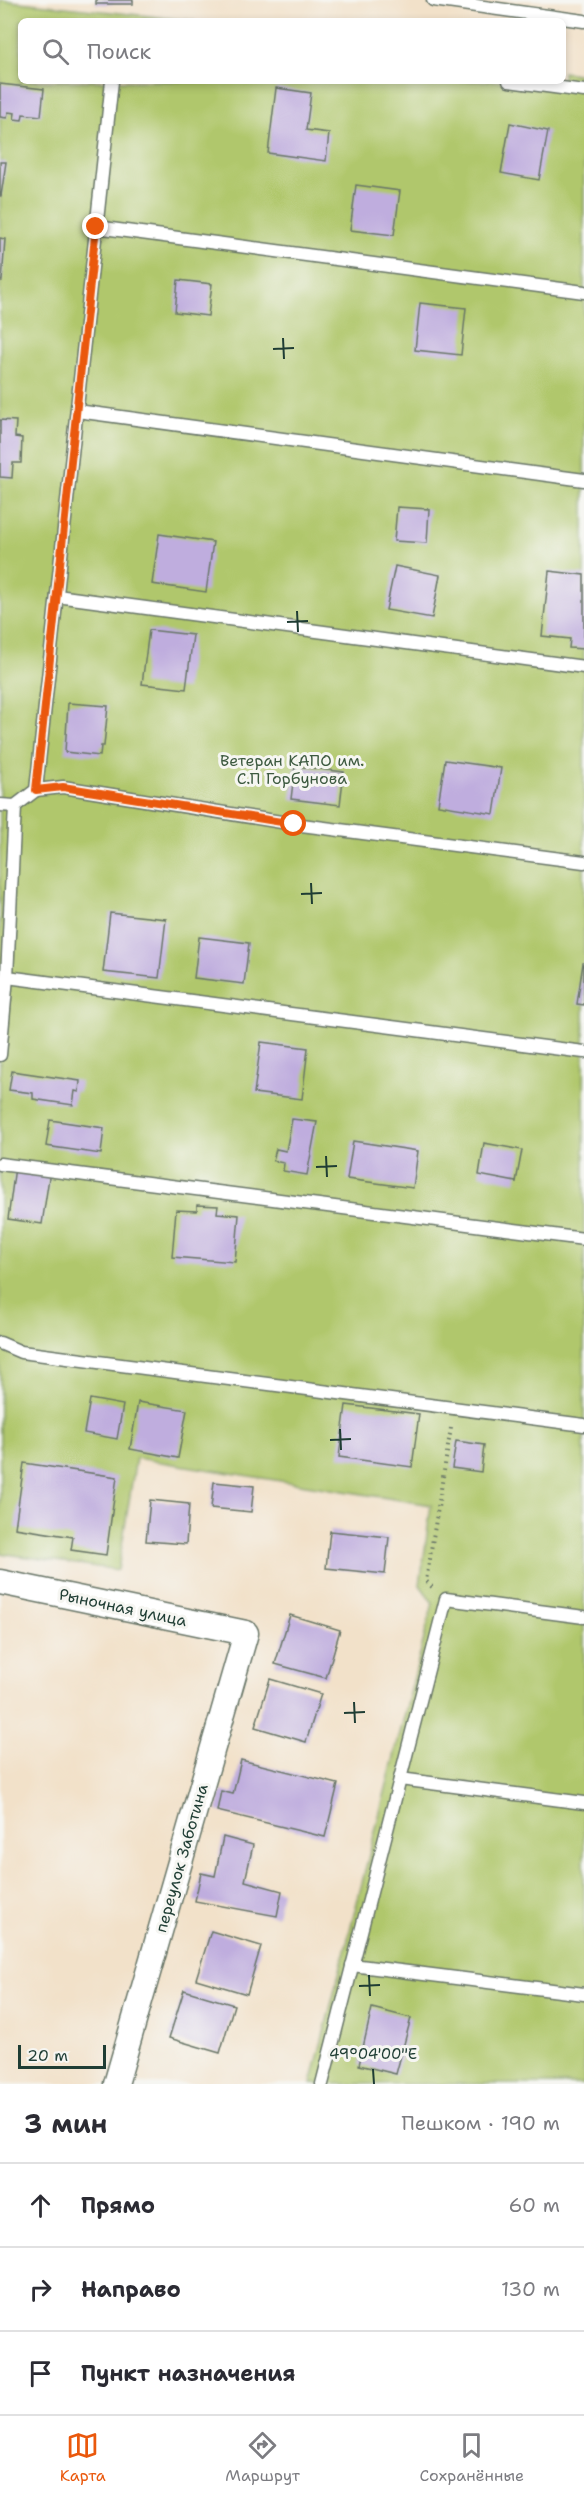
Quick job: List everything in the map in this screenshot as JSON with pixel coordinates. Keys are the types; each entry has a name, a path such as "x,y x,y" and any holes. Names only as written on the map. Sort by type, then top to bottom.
{"street":[{"name":"Рыночная улица","path":"0,1582 246,1633"},
{"name":"переулок Заботина","path":"116,2084 246,1633"}],"lane":[{"path":"433,0 562,18"},
{"path":"566,18 584,21"},
{"path":"36,790 112,84"},
{"path":"532,84 584,91"},
{"path":"96,227 584,292"},
{"path":"76,411 584,480"},
{"path":"57,596 584,667"},
{"path":"0,805 15,806 36,790 63,787 294,824 584,862"},
{"path":"0,1055 7,977 15,806"},
{"path":"7,977 584,1052"},
{"path":"0,1164 584,1239"},
{"path":"0,1343 21,1352 584,1425"},
{"path":"322,2084 446,1599 584,1617"},
{"path":"400,1779 584,1803"},
{"path":"352,1965 584,1994"}],"path":[{"path":"446,1599 426,1581 455,1408"}],"green space":[{"name":"Ветеран КАПО им. С.П Горбунова","path":"0,0 167,18 18,18 18,84 566,84 566,72 584,75 584,2084 311,2084 433,1603 420,1585 431,1505 136,1458 118,1570 0,1553"}],"building":[{"path":"96,0 133,0 133,4 96,4"},
{"path":"0,84 44,89 41,116 23,114 22,120 14,119 15,113 8,112 7,118 0,117"},
{"path":"276,88 311,93 306,130 329,133 326,161 268,153"},
{"path":"510,123 548,131 539,180 501,173"},
{"path":"0,162 6,162 1,196 0,196"},
{"path":"356,185 400,191 394,235 350,230"},
{"path":"0,238 5,239 2,281 0,281"},
{"path":"178,280 212,284 208,316 175,312"},
{"path":"420,303 466,308 461,355 415,350"},
{"path":"0,420 16,421 15,437 22,438 21,463 13,463 12,478 0,477"},
{"path":"397,507 429,509 427,543 394,541"},
{"path":"159,534 213,542 206,592 152,584"},
{"path":"395,566 440,575 432,618 386,610"},
{"path":"549,571 584,575 584,649 569,648 570,639 542,636"},
{"path":"149,630 193,635 186,689 142,684"},
{"path":"68,703 108,706 104,746 101,746 100,756 65,752"},
{"path":"445,760 501,768 494,814 438,805"},
{"path":"295,766 344,772 340,805 291,799"},
{"path":"110,913 166,919 159,978 103,972"},
{"path":"199,937 249,943 244,984 194,978"},
{"path":"584,963 584,1005 577,1004"},
{"path":"261,1042 308,1048 302,1099 254,1093"},
{"path":"12,1071 80,1081 79,1092 75,1091 73,1105 33,1099 33,1093 9,1090"},
{"path":"292,1119 317,1122 307,1175 283,1171 284,1163 273,1161 276,1149 286,1151"},
{"path":"50,1120 104,1128 101,1154 46,1146"},
{"path":"353,1141 418,1151 413,1188 347,1179"},
{"path":"484,1143 522,1150 516,1182 479,1175"},
{"path":"15,1167 50,1171 42,1224 8,1219"},
{"path":"197,1205 218,1206 217,1213 239,1215 235,1262 172,1257 176,1210 197,1211"},
{"path":"90,1399 123,1405 117,1439 84,1433"},
{"path":"138,1402 187,1410 178,1458 130,1449"},
{"path":"346,1405 419,1414 412,1467 339,1457"},
{"path":"456,1441 484,1445 481,1472 452,1468"},
{"path":"24,1463 117,1477 106,1555 71,1550 73,1537 15,1528"},
{"path":"214,1482 254,1486 251,1512 211,1508"},
{"path":"150,1500 189,1504 186,1544 146,1541"},
{"path":"330,1531 389,1537 385,1574 326,1568"},
{"path":"290,1615 340,1630 326,1678 275,1664"},
{"path":"270,1679 321,1694 306,1742 255,1727"},
{"path":"241,1760 338,1784 325,1837 217,1811 221,1791 233,1794"},
{"path":"223,1837 253,1845 245,1881 282,1891 277,1916 195,1901 201,1873 215,1876"},
{"path":"211,1931 261,1946 247,1994 196,1979"},
{"path":"184,1990 234,2005 220,2053 169,2038"},
{"path":"372,2008 411,2018 396,2074 359,2065"}],"route":[{"path":"96,227 36,790 63,787 294,824"}]}
